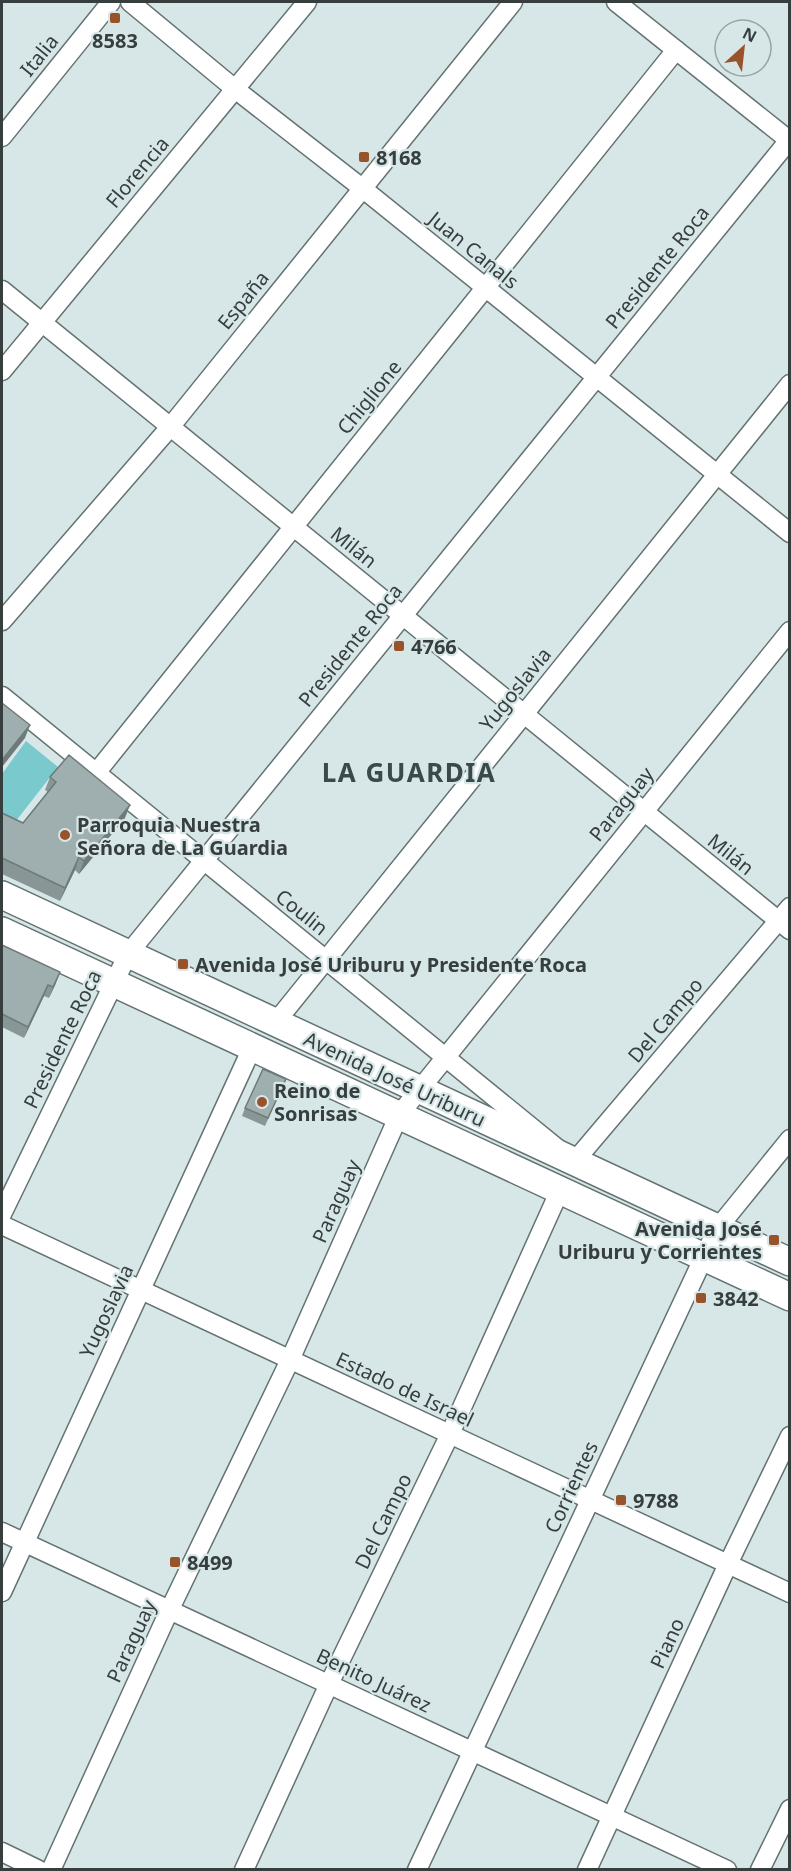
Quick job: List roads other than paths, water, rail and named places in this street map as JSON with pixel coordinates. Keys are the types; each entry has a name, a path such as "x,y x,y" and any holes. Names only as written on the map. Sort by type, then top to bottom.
{"main road":[{"name":"Avenida José Uriburu","path":"2,895 789,1262"},
{"name":"Avenida José Uriburu","path":"2,931 789,1297"}],"street":[{"name":"Italia","path":"2,137 111,2"},
{"name":"Juan Canals","path":"130,2 789,533"},
{"name":"Florencia","path":"2,371 308,2"},
{"name":"España","path":"2,621 171,426 513,2"},
{"path":"616,2 789,140"},
{"name":"Chiglione","path":"96,773 676,50"},
{"name":"Presidente Roca","path":"2,1214 128,954 789,140"},
{"name":"Milán","path":"2,290 41,324 171,426 644,811 786,919"},
{"name":"Yugoslavia","path":"275,1023 789,384"},
{"name":"Paraguay","path":"51,1869 169,1611 290,1360 399,1115 789,631"},
{"name":"Coulin","path":"2,696 574,1162"},
{"name":"Del Campo","path":"574,1162 786,919"},
{"name":"Yugoslavia","path":"2,1593 252,1048"},
{"name":"Corrientes","path":"417,1869 717,1229 789,1138"},
{"name":"Del Campo","path":"244,1869 329,1684 450,1434 560,1190"},
{"name":"Estado de Israel","path":"2,1225 789,1593"},
{"name":"Piano","path":"587,1869 789,1436"},
{"name":"Benito Juárez","path":"2,1532 727,1869"},
{"path":"760,1869 789,1809"},
{"path":"2,1852 39,1869"}],"place":[{"name":"8583","path":"115,18"},
{"name":"8168","path":"364,157"},
{"name":"4766","path":"399,646"},
{"name":"Parroquia Nuestra Señora de La Guardia","path":"65,835"},
{"name":"Avenida José Uriburu y Presidente Roca","path":"183,964"},
{"name":"Reino de Sonrisas","path":"262,1102"},
{"name":"Avenida José Uriburu y Corrientes","path":"774,1240"},
{"name":"3842","path":"701,1298"},
{"name":"9788","path":"621,1500"},
{"name":"8499","path":"175,1562"}],"district":[{"name":"LA GUARDIA","path":"409,772"}]}
